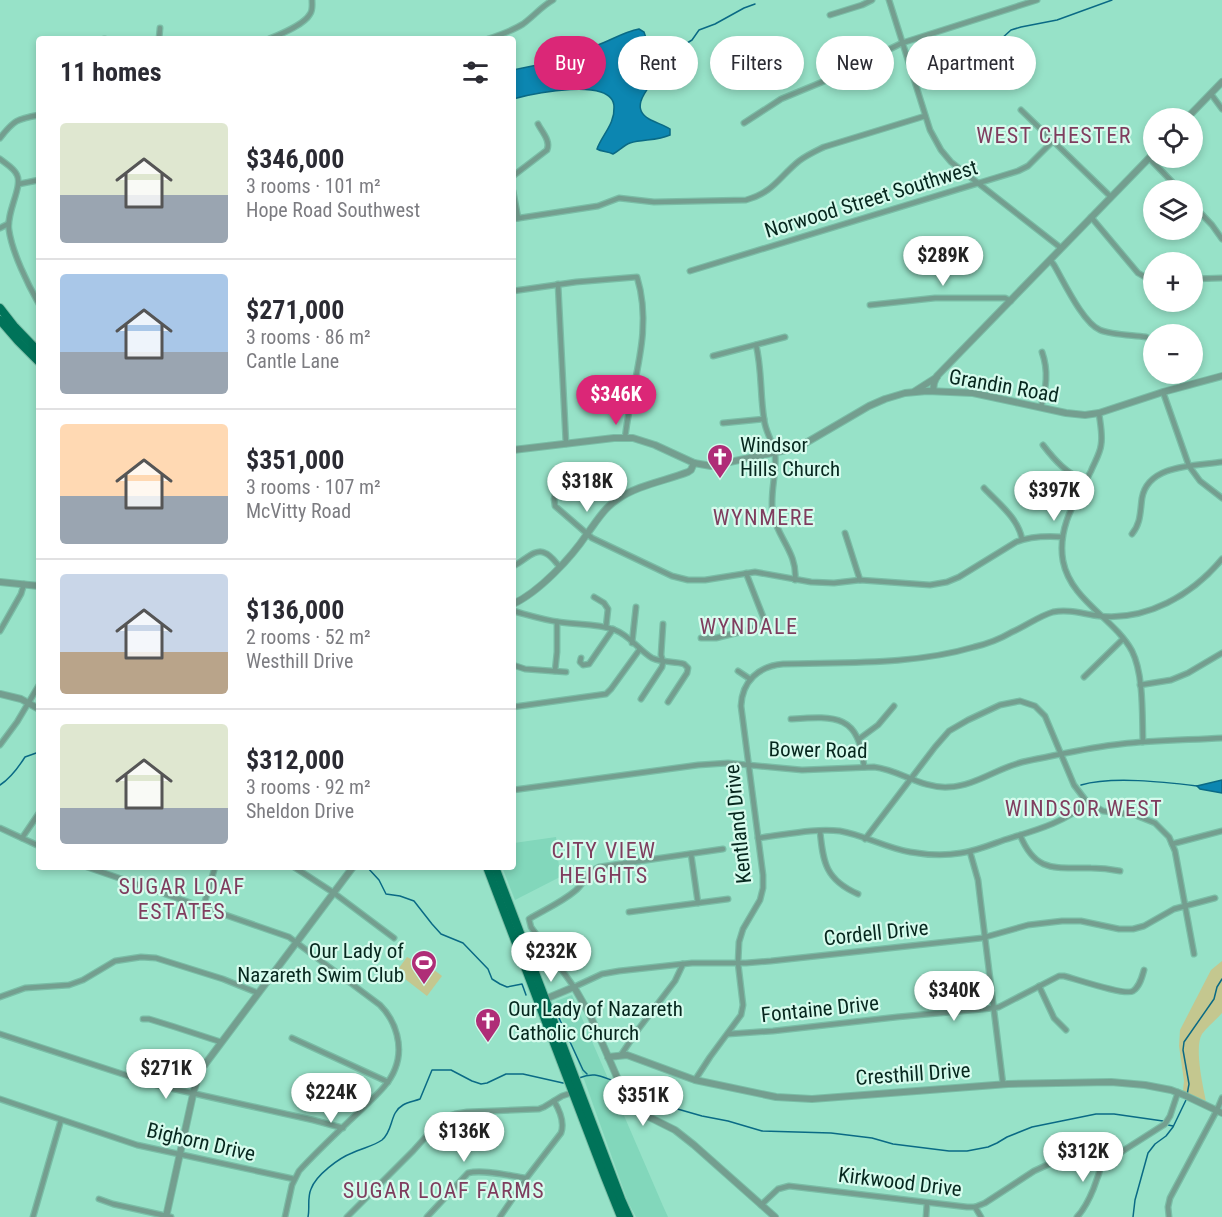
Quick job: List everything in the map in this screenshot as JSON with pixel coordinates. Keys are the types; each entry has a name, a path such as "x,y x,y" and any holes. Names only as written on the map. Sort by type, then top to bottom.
{"main road":[{"path":"0,308 36,349"},
{"path":"0,320 36,359"},
{"path":"488,870 542,1000"},
{"path":"496,870 621,1217"},
{"path":"576,1092 629,1217"}],"street":[{"path":"275,36 307,19 312,12 312,0"},
{"path":"495,36 517,27 553,0"},
{"path":"830,15 872,0"},
{"path":"889,0 925,116 940,150 951,162 1061,248"},
{"path":"744,123 781,99 827,80 902,43 1037,0"},
{"path":"159,36 160,28"},
{"path":"1197,108 1222,82"},
{"path":"1211,94 1222,109"},
{"path":"1021,110 1111,197"},
{"path":"0,138 14,122 36,116"},
{"path":"516,219 598,206 619,198 654,202 746,200 770,189 800,161 824,147 925,116"},
{"path":"516,174 547,150 549,144 538,124"},
{"name":"Norwood Street Southwest","path":"690,271 1024,169 1053,141"},
{"path":"0,159 16,172 19,184 8,224 14,249 36,298"},
{"path":"915,391 937,376 1143,163"},
{"path":"1162,168 1172,180"},
{"path":"19,184 36,181"},
{"path":"1203,216 1222,239"},
{"path":"1091,217 1138,273 1143,276"},
{"path":"0,228 8,224"},
{"path":"1050,260 1092,325 1104,331 1143,337"},
{"path":"516,291 558,284 636,276 638,278 644,315 644,336 625,438"},
{"path":"1203,279 1222,278"},
{"path":"558,284 566,444"},
{"path":"870,305 944,298 1005,298 1011,301"},
{"path":"713,356 785,337"},
{"path":"756,345 766,432 775,454 773,517 791,554 795,567 795,580"},
{"path":"1041,407 1047,374 1042,352"},
{"path":"933,391 937,376"},
{"name":"Grandin Road","path":"516,602 560,567 617,499 646,486 686,473 791,450 869,406 894,396 915,391 984,394 1079,415 1099,413 1222,376"},
{"path":"1163,392 1189,466 1207,487 1222,498"},
{"path":"1099,413 1101,446 1067,518 1062,537 1062,552 1067,574 1074,587 1123,639 1135,659 1140,685 1143,742"},
{"path":"723,423 764,419"},
{"path":"516,450 625,438 648,442 694,463 715,465"},
{"path":"1042,445 1068,473 1085,482"},
{"path":"1132,534 1139,520 1144,491 1149,482 1162,473 1189,466 1222,462"},
{"path":"686,473 691,470 694,463"},
{"path":"564,478 555,495 555,506 587,534 672,576 688,580 755,573 820,583 860,580 930,585 959,578 1022,539 1036,536 1062,537"},
{"path":"984,488 1012,518 1020,529 1022,539"},
{"path":"845,533 860,580"},
{"path":"516,565 540,551 546,553 560,567"},
{"path":"738,671 750,679 758,671 775,665 903,661 942,655 1000,639 1052,613 1072,611 1100,616 1124,616 1139,613 1182,595 1199,583 1222,559"},
{"path":"701,638 716,638 764,624 746,573"},
{"path":"0,582 36,586"},
{"path":"0,631 21,594 24,584"},
{"path":"594,597 608,609 606,627"},
{"path":"632,643 636,607"},
{"path":"516,612 557,622 613,629 655,659 684,664 688,668 687,673 668,702"},
{"path":"555,671 557,622"},
{"path":"641,699 660,671 663,662 661,655 663,624"},
{"path":"581,658 580,662 583,665 589,664 613,629"},
{"path":"1084,677 1123,639"},
{"path":"516,707 606,694 640,649"},
{"path":"1140,685 1171,680 1222,653"},
{"path":"516,666 525,669 566,672"},
{"name":"Kentland Drive","path":"695,1080 739,1019 742,1011 743,999 738,963 741,934 757,906 763,888 741,706 743,694 750,679"},
{"path":"0,745 9,735 36,690"},
{"path":"0,694 17,698 36,707"},
{"path":"865,838 949,731 1000,705 1014,701 1026,702 1035,706 1045,716 1074,784 1087,802 1103,811 1149,819 1161,828 1172,844 1194,954"},
{"path":"859,739 878,725 894,705"},
{"path":"791,719 820,717 836,719 850,727 859,739 864,767"},
{"name":"Bower Road","path":"516,790 728,763 791,770 874,767 887,769 935,786 955,787 968,784 1016,763 1112,745 1222,738"},
{"path":"758,838 820,831 842,831 907,852 953,854 970,852 1063,819 1087,802"},
{"path":"22,838 36,817"},
{"path":"0,828 36,845"},
{"path":"820,831 824,859 829,873 844,887 858,894"},
{"path":"1172,844 1222,831"},
{"path":"1020,835 1030,854 1049,867 1099,868 1120,871"},
{"path":"723,849 599,867 590,872 573,893 529,919 536,934 574,987 590,1015 623,1091 633,1105 681,1135 775,1217"},
{"path":"970,852 978,880 1003,1084"},
{"path":"691,854 698,903"},
{"path":"95,870 280,934 297,943 380,1005 391,1019 398,1042 398,1057 394,1071 388,1082 299,1171 294,1179 285,1217"},
{"path":"203,908 215,870"},
{"path":"299,870 334,893 394,938"},
{"path":"99,1199 168,1217 193,1094 200,1071 351,870"},
{"name":"Cordell Drive","path":"542,1000 608,972 683,964 738,963 823,956 985,938 1028,925 1062,921 1082,921 1119,929 1133,929 1144,926 1174,909 1215,898"},
{"path":"629,912 728,899"},
{"path":"0,997 25,988 69,985 83,980 115,961 141,957 156,958 258,993"},
{"path":"621,1055 675,981 683,964"},
{"name":"Fontaine Drive","path":"728,1034 994,1008 1055,977 1064,976 1117,991 1129,992 1137,988 1144,970"},
{"path":"1039,986 1051,1013 1066,1030"},
{"path":"143,1019 175,1026 221,1042"},
{"path":"0,1034 156,1085 343,1128"},
{"path":"292,1038 388,1082"},
{"name":"Cresthill Drive","path":"608,1057 621,1055 635,1057 695,1080 776,1097 804,1099 1003,1084 1118,1082 1157,1087 1184,1095 1220,1112"},
{"path":"347,1217 445,1117 467,1112 533,1110 576,1092"},
{"name":"Kirkwood Drive","path":"761,1205 778,1189 789,1186 975,1207 1034,1171 1060,1159 1075,1156 1108,1158 1119,1154 1165,1124 1184,1095"},
{"path":"1169,1217 1170,1198 1220,1112 1222,1098"},
{"name":"Bighorn Drive","path":"0,1099 137,1145 294,1179"},
{"path":"500,1217 526,1178 561,1134 563,1126 554,1101"},
{"path":"33,1217 62,1120"},
{"path":"1077,1217 1084,1208 1098,1177 1103,1158"},
{"path":"427,1217 468,1173 526,1178"},
{"path":"926,1217 927,1203"},
{"path":"975,1207 981,1217"}],"shaded area":[{"path":"556,837 560,877 515,900 503,870 516,870 516,843"},
{"name":"Our Lady of Nazareth Swim Club","path":"416,956 442,976 427,996 396,972 407,957 411,959"},
{"path":"1222,961 1222,1013 1202,1034 1199,1048 1206,1101 1183,1091 1180,1030 1211,970"},
{"path":"572,995 668,1217 636,1217 628,1202 556,1001"}],"water":[{"path":"639,29 645,36 618,36"},
{"path":"618,36 618,90 647,90 640,109 649,119 670,129 670,135 630,143 613,154 597,149 610,124 614,107 610,98 601,92 587,90 606,90 606,42"},
{"path":"534,65 534,90 570,90 516,98 516,69"},
{"path":"1222,780 1222,793 1200,789 1197,786"}],"waterway":[{"path":"1004,36 1011,30 1057,20 1112,0"},
{"path":"695,36 699,30 755,4"},
{"path":"0,785 8,779 25,757 36,753"},
{"path":"1081,785 1123,780 1197,786"},
{"path":"370,870 379,880 386,894 414,901 441,934 463,943 488,969 492,979 507,987 522,984 526,995"},
{"path":"1187,1095 1189,1084 1183,1050 1184,1042 1214,999 1222,979"},
{"path":"553,1005 583,1070 587,1074"},
{"path":"308,1217 310,1192 318,1178 341,1159 382,1140 399,1108 420,1099 432,1070 451,1070 481,1084 506,1074 523,1074 563,1083"},
{"path":"579,1078 593,1075 614,1081"},
{"path":"621,1080 653,1100 674,1108 762,1131 831,1133 949,1151 967,1151 988,1147 1032,1127 1096,1114 1114,1114 1163,1121"},
{"path":"1133,1217 1135,1200 1148,1153 1173,1127 1186,1100"},
{"path":"1168,1125 1173,1126"}],"place":[{"name":"Windsor Hills Church","path":"720,480"},
{"name":"Our Lady of Nazareth Swim Club","path":"424,986"},
{"name":"Our Lady of Nazareth Catholic Church","path":"488,1044"}],"district":[{"name":"WEST CHESTER","path":"1054,135"},
{"name":"WYNMERE","path":"764,517"},
{"name":"WYNDALE","path":"749,626"},
{"name":"WINDSOR WEST","path":"1084,808"},
{"name":"CITY VIEW HEIGHTS","path":"604,862"},
{"name":"SUGAR LOAF ESTATES","path":"182,898"},
{"name":"SUGAR LOAF FARMS","path":"444,1190"}]}
